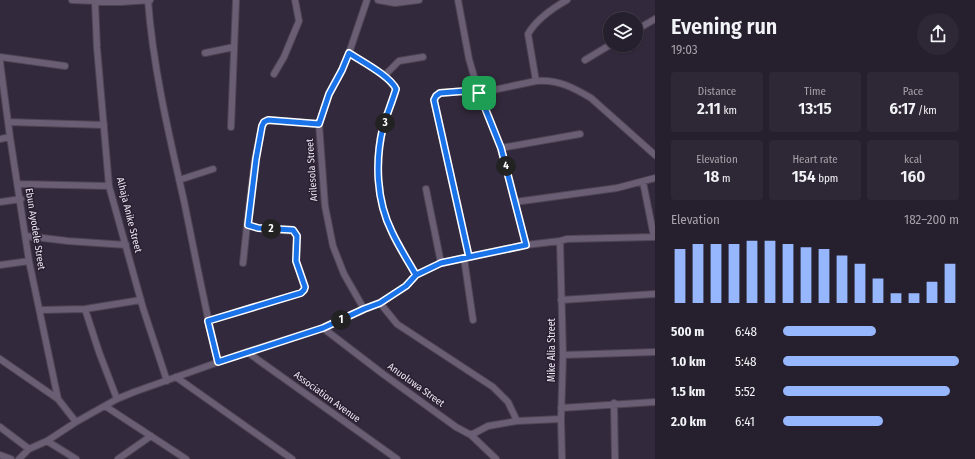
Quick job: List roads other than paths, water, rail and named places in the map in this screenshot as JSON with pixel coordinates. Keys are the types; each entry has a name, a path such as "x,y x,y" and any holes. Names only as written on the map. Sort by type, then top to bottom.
{"street":[{"path":"72,0 95,2 149,0 151,39 175,163 218,362"},
{"path":"231,127 236,0"},
{"path":"274,74 284,56 299,21 295,0"},
{"name":"Arilesola Street","path":"364,309 344,274 333,246 325,206 319,124 329,94 349,53 367,0"},
{"path":"378,0 395,3 419,0"},
{"path":"458,0 470,59 479,92 501,148 526,245"},
{"path":"536,80 528,34 540,20 567,0"},
{"name":"Alhaja Anike Street","path":"95,2 97,48 109,186 141,300 167,380"},
{"path":"643,26 654,21"},
{"path":"205,53 234,47"},
{"path":"585,60 603,49"},
{"path":"349,53 384,76 394,85 396,89 384,125 381,140 378,171 379,186 387,221 416,275"},
{"path":"0,57 65,66"},
{"path":"384,76 399,61 424,57"},
{"name":"Ebun Ayodele Street","path":"0,62 29,261 58,399"},
{"path":"473,320 467,258 434,100 436,96 440,93 479,92 536,80 560,82 586,95 655,155"},
{"path":"242,263 256,159 264,122 268,120 319,124"},
{"path":"8,122 104,125"},
{"path":"501,148 580,134"},
{"path":"0,139 10,138"},
{"path":"179,180 213,169"},
{"path":"515,202 617,188 655,178"},
{"path":"19,459 29,449 47,441 76,422 117,399 247,352 323,328 380,303 406,286 416,275 441,263 526,245 560,242 568,239 655,237 643,182"},
{"path":"18,184 109,186"},
{"path":"426,189 441,263"},
{"path":"0,202 20,199"},
{"path":"208,321 301,293 304,290 305,287 296,261 297,236 295,232 293,230 258,228 248,225"},
{"path":"26,236 68,241 126,244"},
{"name":"Mike Alia Street","path":"560,242 563,355 561,408 562,459"},
{"path":"0,265 29,261"},
{"path":"561,300 655,294"},
{"path":"40,310 85,309 141,300"},
{"path":"380,303 397,324 493,387 508,402 517,421"},
{"path":"85,309 99,352 117,399"},
{"name":"Anuoluwa Street","path":"323,328 456,427 472,435 496,459"},
{"name":"Association Avenue","path":"247,352 397,459"},
{"path":"563,355 655,352"},
{"path":"0,359 58,399 76,422"},
{"path":"176,377 292,459"},
{"path":"561,408 595,406 614,403 655,402"},
{"path":"614,403 615,459"},
{"path":"105,406 186,459"},
{"path":"472,435 488,426 517,421 561,419"},
{"path":"0,427 29,449"},
{"path":"118,459 152,436"},
{"path":"47,441 76,459"},
{"path":"0,455 11,459"}]}
